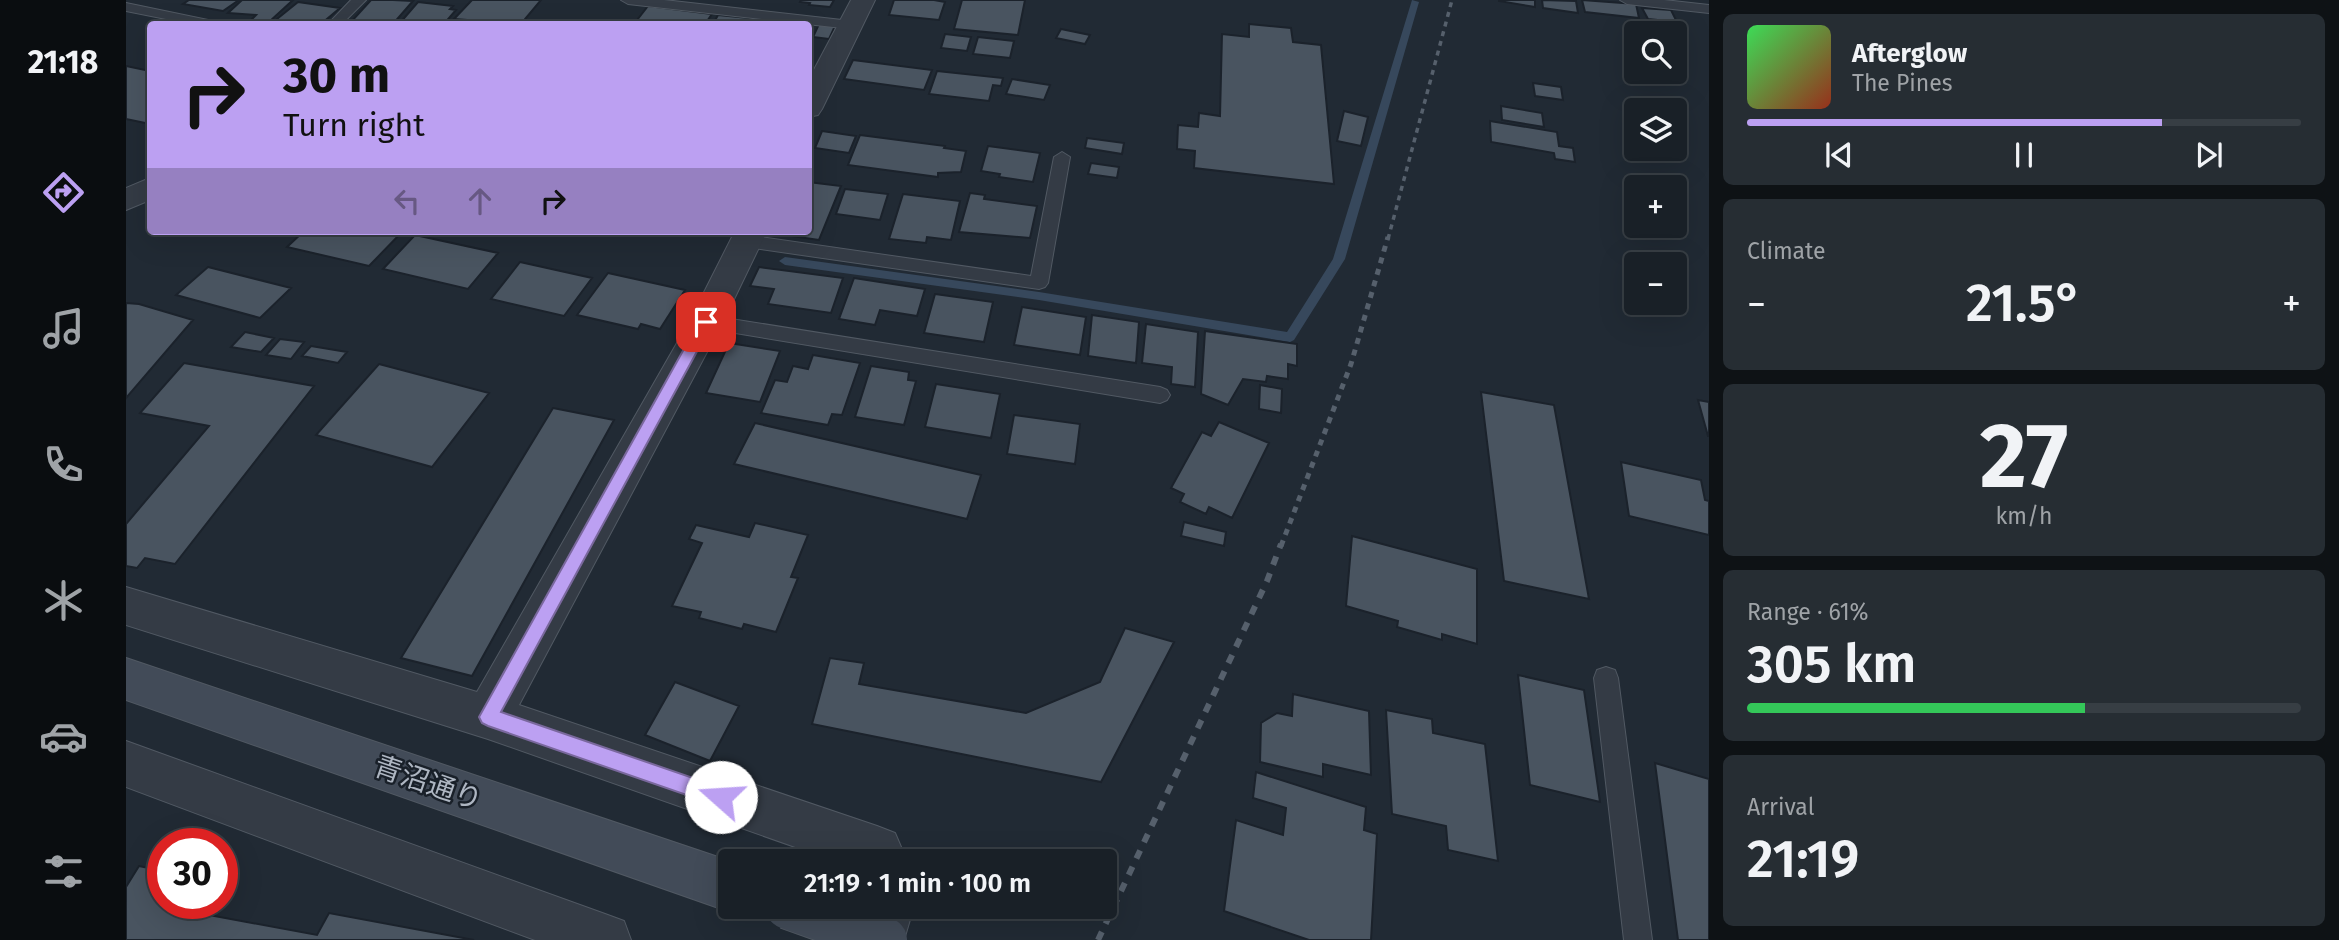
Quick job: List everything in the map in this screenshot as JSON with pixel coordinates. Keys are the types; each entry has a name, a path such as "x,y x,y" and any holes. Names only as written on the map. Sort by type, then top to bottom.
{"street":[{"path":"812,101 863,0"},
{"path":"126,200 147,190"},
{"path":"488,717 706,322 748,236"},
{"path":"126,606 488,717 871,849"},
{"name":"青沼通り","path":"126,679 718,883"},
{"path":"126,764 605,940"},
{"path":"825,919 884,940"},
{"path":"878,940 884,919"}],"lane":[{"path":"338,21 359,0"},
{"path":"628,0 851,24"},
{"path":"1627,0 1709,9"},
{"path":"126,7 194,21"},
{"path":"748,236 1039,283 1062,156"},
{"path":"706,322 1160,395"},
{"path":"1606,678 1638,940"}],"building":[{"path":"189,0 239,0 223,11 183,4"},
{"path":"242,0 293,0 270,21 251,20 256,15 228,13"},
{"path":"371,0 413,1 396,21 352,21"},
{"path":"472,0 541,0 524,21 454,19"},
{"path":"834,0 830,7 809,5 810,3 800,2"},
{"path":"894,0 945,2 939,20 889,15"},
{"path":"962,0 1025,0 1018,35 954,29"},
{"path":"1535,0 1535,7 1499,1"},
{"path":"1542,0 1576,1 1578,13 1543,8"},
{"path":"1582,0 1636,4 1639,18 1585,12"},
{"path":"298,2 340,8 325,21 274,21"},
{"path":"418,2 453,6 450,9 456,10 447,21 402,21"},
{"path":"648,6 712,14 707,21 636,21"},
{"path":"1642,8 1671,10 1676,21 1667,21 1648,19"},
{"path":"718,15 778,21 715,21"},
{"path":"819,24 835,26 829,39 813,37"},
{"path":"1249,24 1291,28 1293,42 1321,45 1334,184 1194,168 1195,151 1177,149 1178,125 1198,127 1199,113 1220,116 1222,34 1249,37"},
{"path":"1061,29 1090,35 1085,44 1056,38"},
{"path":"945,34 971,37 967,51 941,48"},
{"path":"978,37 1014,41 1010,58 973,54"},
{"path":"853,60 932,70 924,90 844,79"},
{"path":"126,66 147,70 147,123 126,119"},
{"path":"937,71 1003,78 1001,86 993,85 989,101 929,94"},
{"path":"1012,79 1050,85 1044,100 1006,94"},
{"path":"1533,83 1561,87 1563,100 1535,96"},
{"path":"1501,106 1542,113 1544,127 1502,120"},
{"path":"1344,111 1368,117 1361,146 1337,141"},
{"path":"1490,121 1557,132 1559,146 1573,148 1575,162 1555,159 1554,153 1491,142"},
{"path":"822,131 856,136 849,153 815,148"},
{"path":"860,135 966,151 961,172 938,173 938,177 848,165"},
{"path":"1087,138 1124,143 1122,154 1085,148"},
{"path":"988,146 1040,153 1033,182 999,177 1000,174 981,171"},
{"path":"1091,163 1119,167 1117,178 1088,174"},
{"path":"812,182 841,186 819,240 785,235 812,235"},
{"path":"845,189 888,194 880,220 836,214"},
{"path":"970,193 985,195 984,199 1037,206 1030,238 959,232"},
{"path":"903,194 960,201 951,240 927,237 926,243 889,239"},
{"path":"300,235 399,235 369,266 287,247"},
{"path":"415,235 498,253 468,289 383,269"},
{"path":"520,262 592,278 564,316 491,299"},
{"path":"208,267 291,288 260,318 176,295"},
{"path":"759,267 843,278 831,313 768,304 774,289 750,286"},
{"path":"608,273 685,290 660,329 641,324 638,329 577,315"},
{"path":"854,278 925,289 917,316 880,310 875,325 839,319"},
{"path":"935,294 993,302 984,342 924,333"},
{"path":"126,303 139,304 193,320 126,398"},
{"path":"1022,307 1086,317 1080,355 1014,345"},
{"path":"1092,315 1139,322 1136,363 1088,356"},
{"path":"1146,324 1198,332 1195,387 1171,384 1172,367 1142,363"},
{"path":"1205,331 1297,344 1297,366 1288,364 1288,379 1267,376 1266,382 1243,379 1228,405 1201,394"},
{"path":"245,332 274,338 261,352 231,347"},
{"path":"280,339 304,342 291,359 266,355"},
{"path":"729,343 780,351 760,402 706,393"},
{"path":"311,346 347,352 338,363 302,356"},
{"path":"813,355 860,363 842,415 832,414 828,425 761,413 775,380 787,382 793,366 808,369"},
{"path":"184,363 314,386 175,564 145,558 137,568 126,566 126,524 209,426 140,413"},
{"path":"379,364 489,393 432,467 316,435"},
{"path":"871,366 909,372 908,380 916,381 904,425 855,417"},
{"path":"936,384 1000,394 991,438 925,427"},
{"path":"1260,385 1282,389 1281,413 1259,409"},
{"path":"1481,392 1554,405 1589,599 1504,581"},
{"path":"1698,400 1709,402 1709,436 1708,436"},
{"path":"553,408 614,420 472,676 401,658"},
{"path":"1014,415 1080,424 1075,464 1007,454"},
{"path":"1219,422 1269,443 1232,518 1209,507 1206,514 1180,502 1184,494 1171,488 1202,432 1211,436"},
{"path":"755,423 981,475 967,519 734,464"},
{"path":"1621,462 1701,480 1705,500 1709,501 1709,535 1629,516"},
{"path":"1184,522 1226,532 1224,546 1181,536"},
{"path":"755,523 808,535 791,577 798,578 776,632 744,624 742,629 699,618 701,612 672,606 702,543 689,539 696,525 749,537"},
{"path":"1352,536 1477,569 1477,644 1442,634 1442,640 1397,627 1398,621 1346,606"},
{"path":"1125,628 1174,642 1101,782 812,724 830,658 864,663 859,684 1026,713 1100,682"},
{"path":"1518,675 1584,690 1600,802 1530,785"},
{"path":"675,682 739,706 710,761 645,735"},
{"path":"1293,694 1369,711 1371,775 1323,764 1323,777 1260,762 1261,723 1277,713 1292,716"},
{"path":"1386,710 1432,719 1433,733 1485,744 1498,861 1448,850 1446,826 1392,814"},
{"path":"1655,763 1709,779 1709,940 1678,940"},
{"path":"1256,772 1366,807 1364,830 1377,834 1371,940 1309,940 1224,911 1236,820 1283,835 1286,808 1253,798"},
{"path":"139,866 147,868 147,919 231,919 317,935 329,913 474,940 126,940 126,887"}],"waterway":[{"path":"785,261 1039,296 1290,337 1339,259 1415,2"}],"railway":[{"path":"1388,239 1452,0"},
{"path":"1281,546 1351,364 1388,237"},
{"path":"1098,940 1267,581 1281,544"}],"route":[{"path":"706,322 488,717 721,797"}]}
